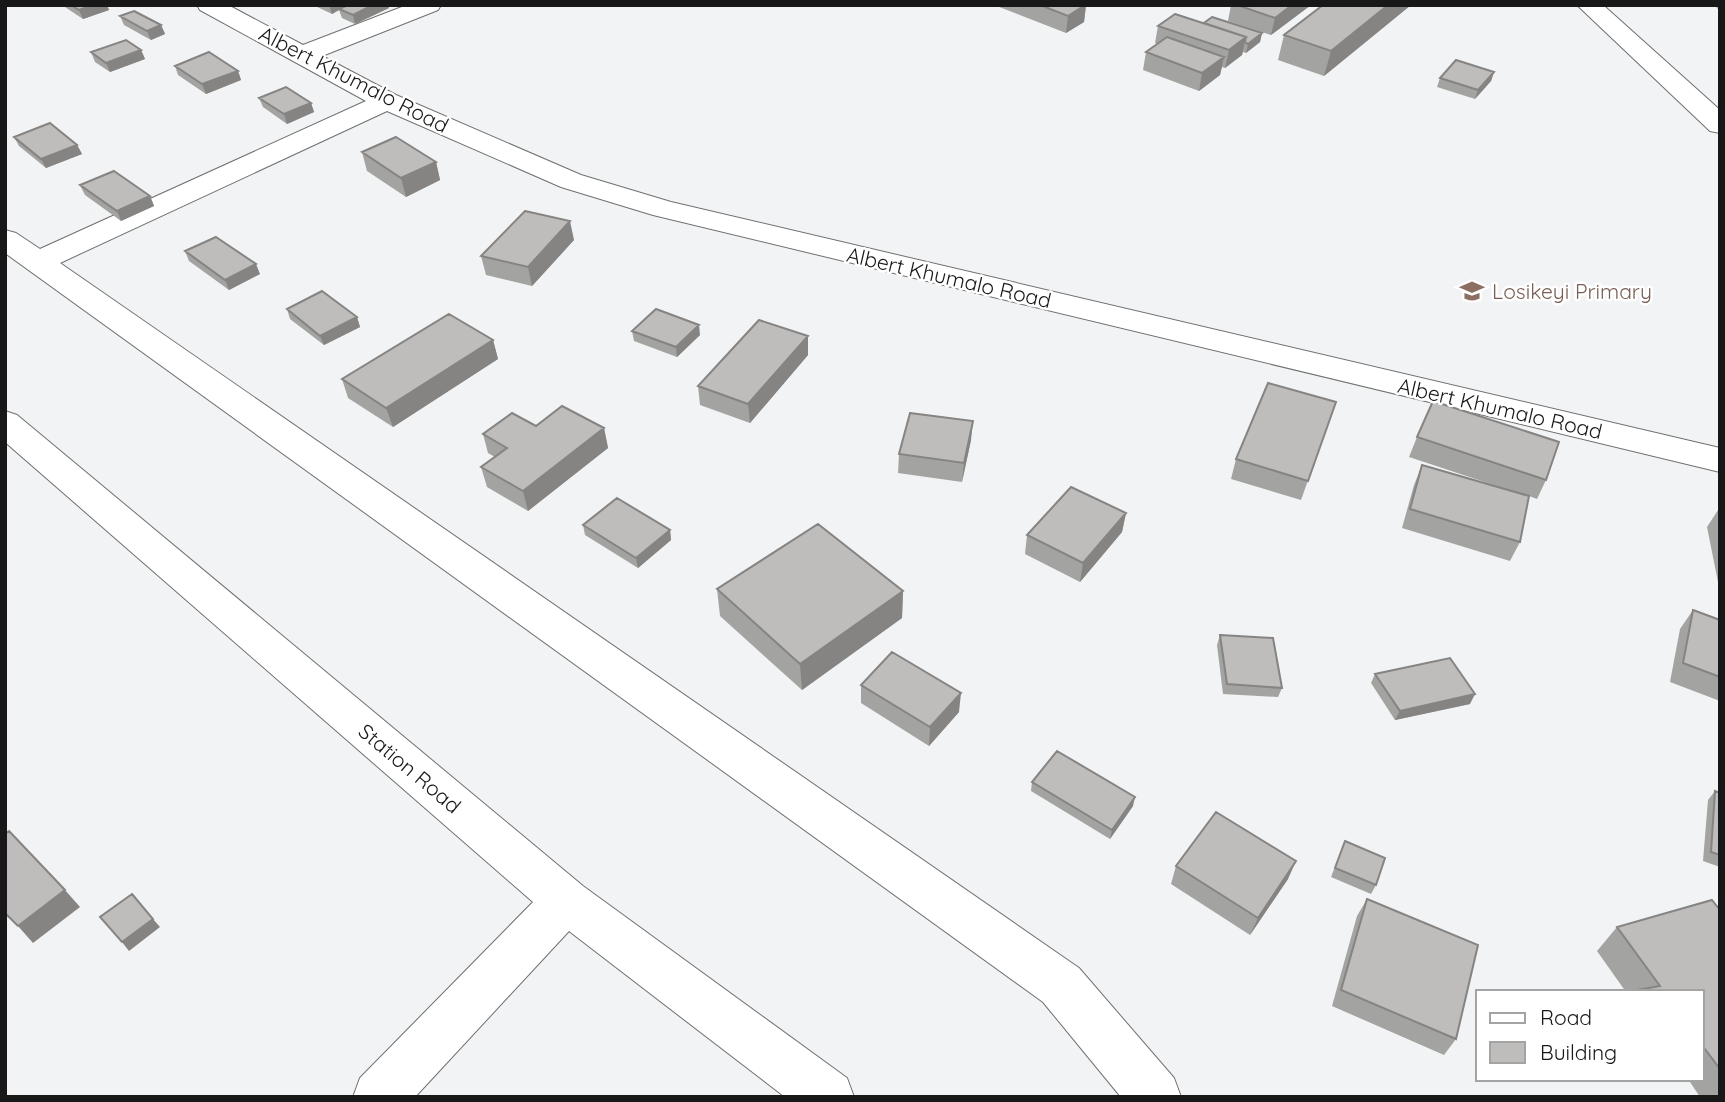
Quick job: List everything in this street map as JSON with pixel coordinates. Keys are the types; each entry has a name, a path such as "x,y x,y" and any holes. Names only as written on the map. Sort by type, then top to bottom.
{"street":[{"name":"Albert Khumalo Road","path":"209,5 387,101 571,181 663,209 1720,460"},
{"path":"304,54 429,5"},
{"path":"1589,5 1720,125"},
{"path":"38,262 387,101"},
{"path":"5,239 1060,985 1155,1097"},
{"name":"Station Road","path":"5,423 566,901 828,1097"},
{"path":"379,1097 566,901"}],"building":[{"path":"71,5 93,5 79,10"},
{"path":"348,5 373,5 353,15 339,9"},
{"path":"1040,5 1085,5 1068,16"},
{"path":"1237,5 1292,5 1275,18"},
{"path":"1323,5 1388,5 1331,51 1284,35"},
{"path":"134,11 161,25 147,31 120,16"},
{"path":"1175,14 1246,37 1229,50 1158,26"},
{"path":"1212,17 1262,33 1248,44 1245,42 1246,37 1204,23"},
{"path":"1167,37 1224,57 1202,73 1146,52"},
{"path":"126,40 141,50 106,63 91,52"},
{"path":"209,52 238,71 202,84 175,66"},
{"path":"1456,60 1494,72 1478,90 1440,78"},
{"path":"286,87 311,103 284,114 259,98"},
{"path":"50,123 77,145 41,159 14,137"},
{"path":"396,137 436,162 401,178 362,152"},
{"path":"114,171 150,196 117,211 80,185"},
{"path":"525,211 570,221 528,267 481,256"},
{"path":"216,237 256,264 225,280 185,251"},
{"path":"322,291 357,317 320,336 287,309"},
{"path":"656,309 699,325 676,347 632,331"},
{"path":"449,314 493,340 386,408 342,379"},
{"path":"759,320 808,336 748,404 698,386"},
{"path":"1268,383 1336,402 1308,481 1236,459"},
{"path":"1433,401 1559,442 1546,480 1417,437"},
{"path":"562,406 604,428 523,491 481,467 507,448 483,434 512,413 536,426"},
{"path":"910,413 973,421 964,463 899,454"},
{"path":"1422,465 1529,496 1520,542 1410,509"},
{"path":"1071,487 1126,513 1083,563 1027,535"},
{"path":"617,498 670,530 636,558 583,525"},
{"path":"818,524 903,591 800,664 717,589"},
{"path":"1693,610 1720,620 1720,677 1683,663"},
{"path":"1220,635 1273,638 1282,688 1227,684"},
{"path":"892,652 961,693 930,727 861,685"},
{"path":"1450,658 1475,694 1400,711 1375,674"},
{"path":"1057,751 1135,797 1112,830 1032,782"},
{"path":"1715,791 1720,793 1720,855 1711,852"},
{"path":"1216,812 1296,861 1258,918 1176,866"},
{"path":"9,831 65,890 18,926 5,913 5,834"},
{"path":"1345,841 1385,858 1376,885 1335,868"},
{"path":"132,894 153,919 122,942 100,917"},
{"path":"1367,899 1478,945 1456,1039 1341,990"},
{"path":"1712,900 1720,910 1720,1069 1704,1048 1704,990 1637,990 1660,986 1617,927"}],"place":[{"name":"Losikeyi Primary","path":"1472,291"}]}
